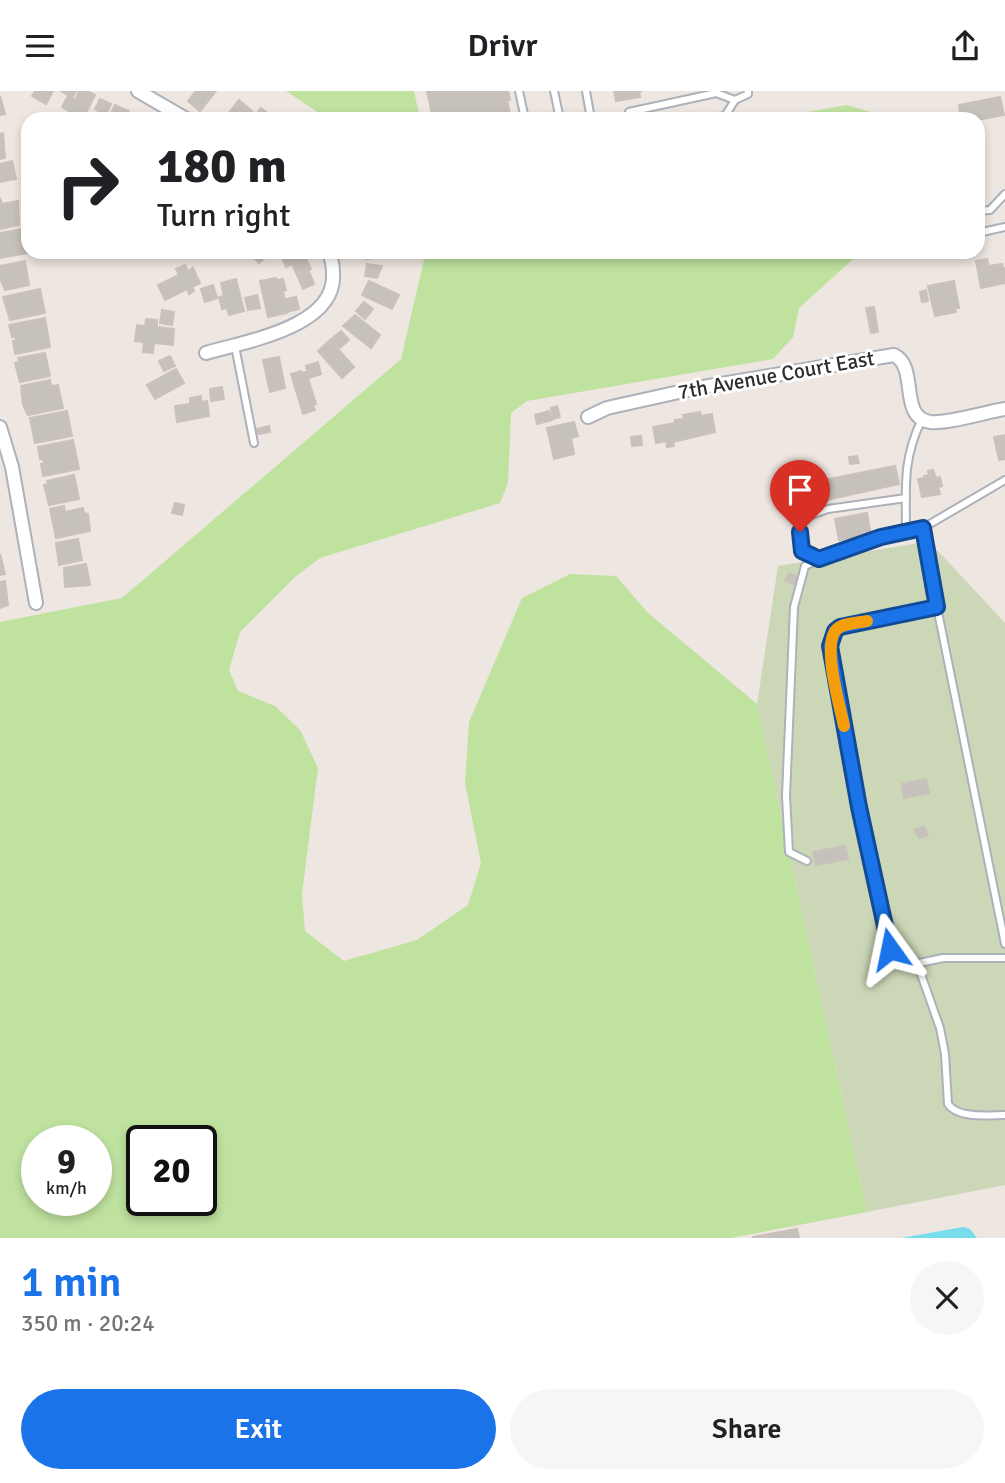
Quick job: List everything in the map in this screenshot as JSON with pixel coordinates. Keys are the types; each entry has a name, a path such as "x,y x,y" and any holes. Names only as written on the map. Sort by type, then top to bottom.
{"street":[{"path":"138,91 174,112"},
{"path":"206,353 293,326 316,314 328,299 334,281 332,259"},
{"name":"7th Avenue Court East","path":"588,417 607,408 685,390 894,355 898,356 905,366 913,407 922,419"},
{"path":"922,419 927,422 943,421 1005,409"},
{"path":"0,427 3,446 12,467 36,603"}],"lane":[{"path":"519,91 524,112"},
{"path":"554,91 558,112"},
{"path":"586,91 590,112"},
{"path":"728,112 735,100 748,94 748,91"},
{"path":"629,112 716,93 735,100"},
{"path":"985,210 990,209 1005,194"},
{"path":"985,231 1005,227"},
{"path":"234,344 254,443"},
{"path":"905,532 906,462 913,437 922,419"},
{"path":"807,861 789,852 787,769 794,607 805,566 881,537 923,528 1005,480"},
{"path":"819,559 802,551 800,532 803,518 828,509 906,498"},
{"path":"923,528 1005,944"},
{"path":"937,607 840,627 835,631 830,646 859,807 895,962 899,966 943,958 1005,958"},
{"path":"917,963 940,1028 945,1054 948,1104 952,1109 961,1112 1005,1115"}],"green space":[{"path":"286,91 414,91 418,112 318,112"},
{"path":"847,105 870,112 808,112"},
{"path":"424,259 853,259 799,308 793,337 773,359 527,401 511,413 508,483 500,503 320,558 295,577 240,632 229,670 238,691 275,706 300,730 318,768 302,894 305,931 344,961 417,940 468,905 481,863 465,783 469,722 522,598 570,574 616,576 648,613 757,704 867,1212 731,1238 0,1238 0,622 122,598 401,359"},
{"path":"919,543 938,551 1005,623 1005,1185 867,1212 757,704 778,566"}],"water":[{"path":"963,1227 970,1229 977,1238 901,1238"}],"building":[{"path":"35,91 53,91 46,104 32,96"},
{"path":"61,91 76,91 72,98"},
{"path":"79,91 95,95 86,112 69,112 62,107 68,96 75,100"},
{"path":"196,91 216,91 200,111 188,101"},
{"path":"427,91 508,91 510,100 507,100 510,112 432,112"},
{"path":"614,91 642,91 639,92 640,97 616,101"},
{"path":"0,96 5,114 0,115"},
{"path":"1000,97 1004,115 985,119 985,112 960,112 959,105"},
{"path":"100,99 111,104 107,112 95,109"},
{"path":"239,100 252,111 251,112 230,112"},
{"path":"115,105 129,111 128,112 112,112"},
{"path":"3,133 5,158 0,159 0,134"},
{"path":"12,161 16,179 0,182 0,164"},
{"path":"0,198 2,204 18,201 19,225 0,229"},
{"path":"21,229 21,254 0,258 0,233"},
{"path":"283,259 306,259 311,269 297,275 292,264 286,267"},
{"path":"987,259 989,266 1002,264 1005,268 1005,283 981,288 976,261"},
{"path":"25,261 29,285 5,290 0,278 0,266"},
{"path":"367,264 382,266 377,278 365,276"},
{"path":"185,265 188,271 193,268 200,283 192,287 194,291 189,294 187,289 165,300 158,285 179,275 176,269"},
{"path":"309,271 314,284 303,289 297,275"},
{"path":"236,279 244,311 229,315 227,308 222,309 219,297 224,296 221,283"},
{"path":"283,279 287,313 268,317 260,281"},
{"path":"369,281 399,295 392,309 362,295"},
{"path":"954,281 959,308 955,308 956,312 935,316 928,286"},
{"path":"213,285 217,298 205,302 201,289"},
{"path":"40,289 45,313 10,320 3,297"},
{"path":"926,290 928,301 922,302 920,292"},
{"path":"257,295 260,308 248,310 245,298"},
{"path":"296,297 299,309 287,312 285,299"},
{"path":"364,302 373,309 365,319 356,311"},
{"path":"874,307 878,332 871,333 866,308"},
{"path":"162,310 174,312 172,325 160,323"},
{"path":"355,315 380,335 371,348 343,326"},
{"path":"45,318 50,347 15,354 15,336 12,337 9,325"},
{"path":"146,319 157,320 157,327 174,329 173,345 154,343 153,353 143,352 144,342 135,341 137,325 145,326"},
{"path":"341,331 349,340 340,348 331,339"},
{"path":"330,340 354,367 342,378 318,351"},
{"path":"45,353 50,376 20,382 15,363 19,362 18,358"},
{"path":"170,356 175,366 164,371 159,361"},
{"path":"279,357 285,388 270,392 263,360"},
{"path":"318,362 321,374 309,378 306,366"},
{"path":"176,369 184,383 155,399 147,385"},
{"path":"306,372 316,404 313,405 315,410 303,414 291,374"},
{"path":"50,380 51,386 58,385 63,408 28,415 23,405 21,386"},
{"path":"222,387 224,399 211,401 210,389"},
{"path":"201,396 201,402 207,401 209,416 177,422 175,406 190,404 190,398"},
{"path":"557,406 560,417 553,419 551,408"},
{"path":"67,411 72,436 35,443 30,418"},
{"path":"549,411 552,420 537,424 535,415"},
{"path":"700,412 701,416 712,414 715,432 673,442 674,446 667,447 666,441 656,443 653,427 675,423 675,420 684,419 683,415"},
{"path":"574,422 578,436 571,438 574,454 554,459 547,428"},
{"path":"269,426 270,432 258,434 257,429"},
{"path":"1005,435 1005,459 999,460 994,437"},
{"path":"641,436 642,445 632,446 631,437"},
{"path":"73,440 79,469 43,476 41,464 44,464 43,459 40,459 38,447"},
{"path":"857,456 859,463 850,464 849,457"},
{"path":"895,466 899,484 813,503 806,502 803,486 809,483"},
{"path":"933,470 936,478 940,477 940,494 922,497 918,479 925,478 924,476 929,475 928,471"},
{"path":"74,475 79,499 49,505 44,485 48,484 47,481"},
{"path":"175,503 184,505 182,515 172,513"},
{"path":"64,506 65,512 83,508 84,513 88,514 90,531 56,538 50,509"},
{"path":"867,513 871,535 839,540 835,519"},
{"path":"78,539 82,560 59,565 56,543"},
{"path":"0,554 5,574 0,575"},
{"path":"86,564 90,585 65,587 64,568"},
{"path":"789,573 799,578 795,585 785,580"},
{"path":"5,581 8,605 0,608 0,582"},
{"path":"926,779 929,793 904,798 902,784"},
{"path":"924,826 928,835 919,838 915,830"},
{"path":"845,846 848,859 816,865 813,852"},
{"path":"797,1229 799,1238 753,1238 753,1237"}],"slow traffic":[{"path":"844,726 830,655 831,639 840,627 867,621"}],"route":[{"path":"800,532 802,551 819,559 881,537 923,528 937,607 840,627 835,631 830,646 859,807 890,949"}]}
